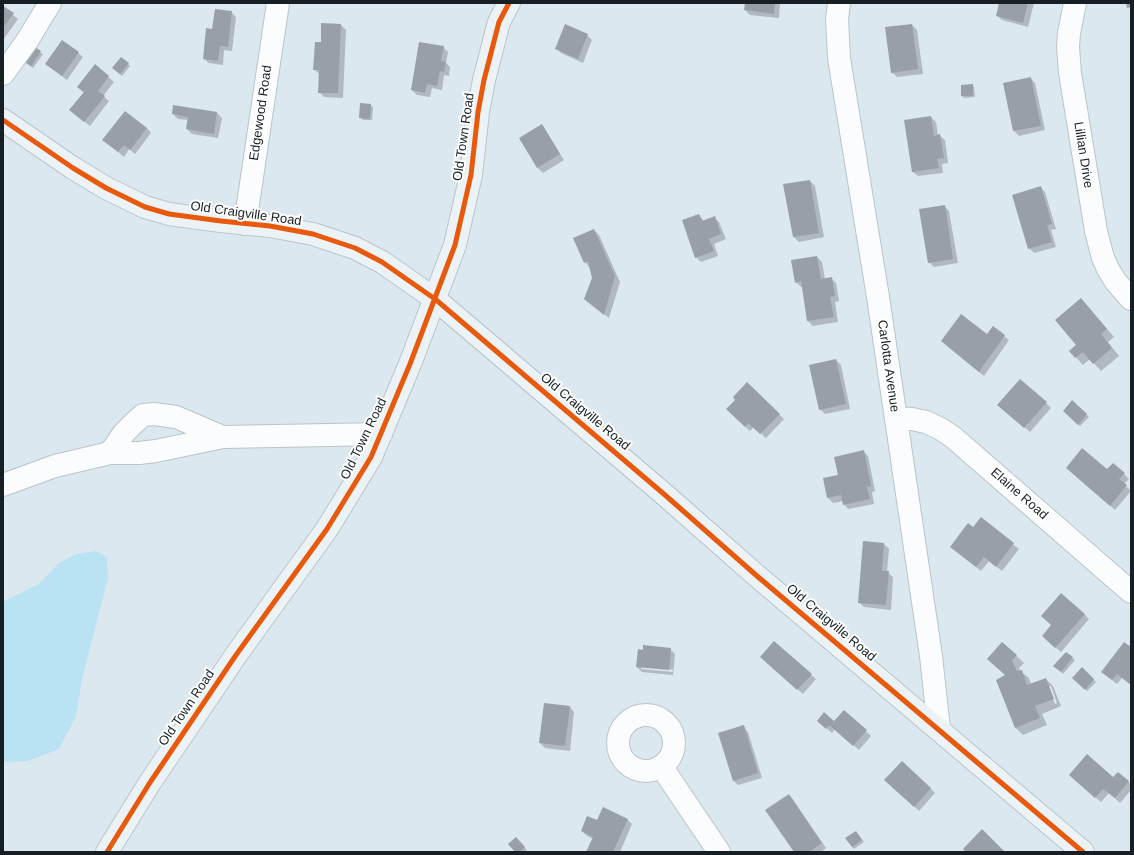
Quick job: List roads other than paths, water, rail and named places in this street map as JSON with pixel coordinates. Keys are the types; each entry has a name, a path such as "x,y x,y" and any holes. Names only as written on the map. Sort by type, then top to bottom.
{"street":[{"path":"3,74 27,41 50,3"},
{"name":"Edgewood Road","path":"245,224 278,3"},
{"name":"Old Town Road","path":"107,852 149,784 236,655 327,529 371,457 410,364 455,245 468,194 478,112 484,80 499,22 509,3"},
{"name":"Carlotta Avenue","path":"839,3 837,19 839,58 877,289 931,656 939,729"},
{"name":"Lillian Drive","path":"1075,3 1069,33 1069,67 1096,231 1103,258 1108,270 1116,282 1131,298"},
{"name":"Old Craigville Road","path":"3,120 80,172 106,188 145,208 169,214 292,230 326,238 355,248 382,262 435,299 666,495 757,576 1083,852"},
{"path":"110,453 124,433 143,415 154,414 176,417 223,437"},
{"name":"Elaine Road","path":"896,418 926,422 941,429 954,438 1131,592"},
{"path":"3,485 56,466 110,453 139,453 156,451 223,437 381,434"},
{"path":"661,766 711,849"}]}
